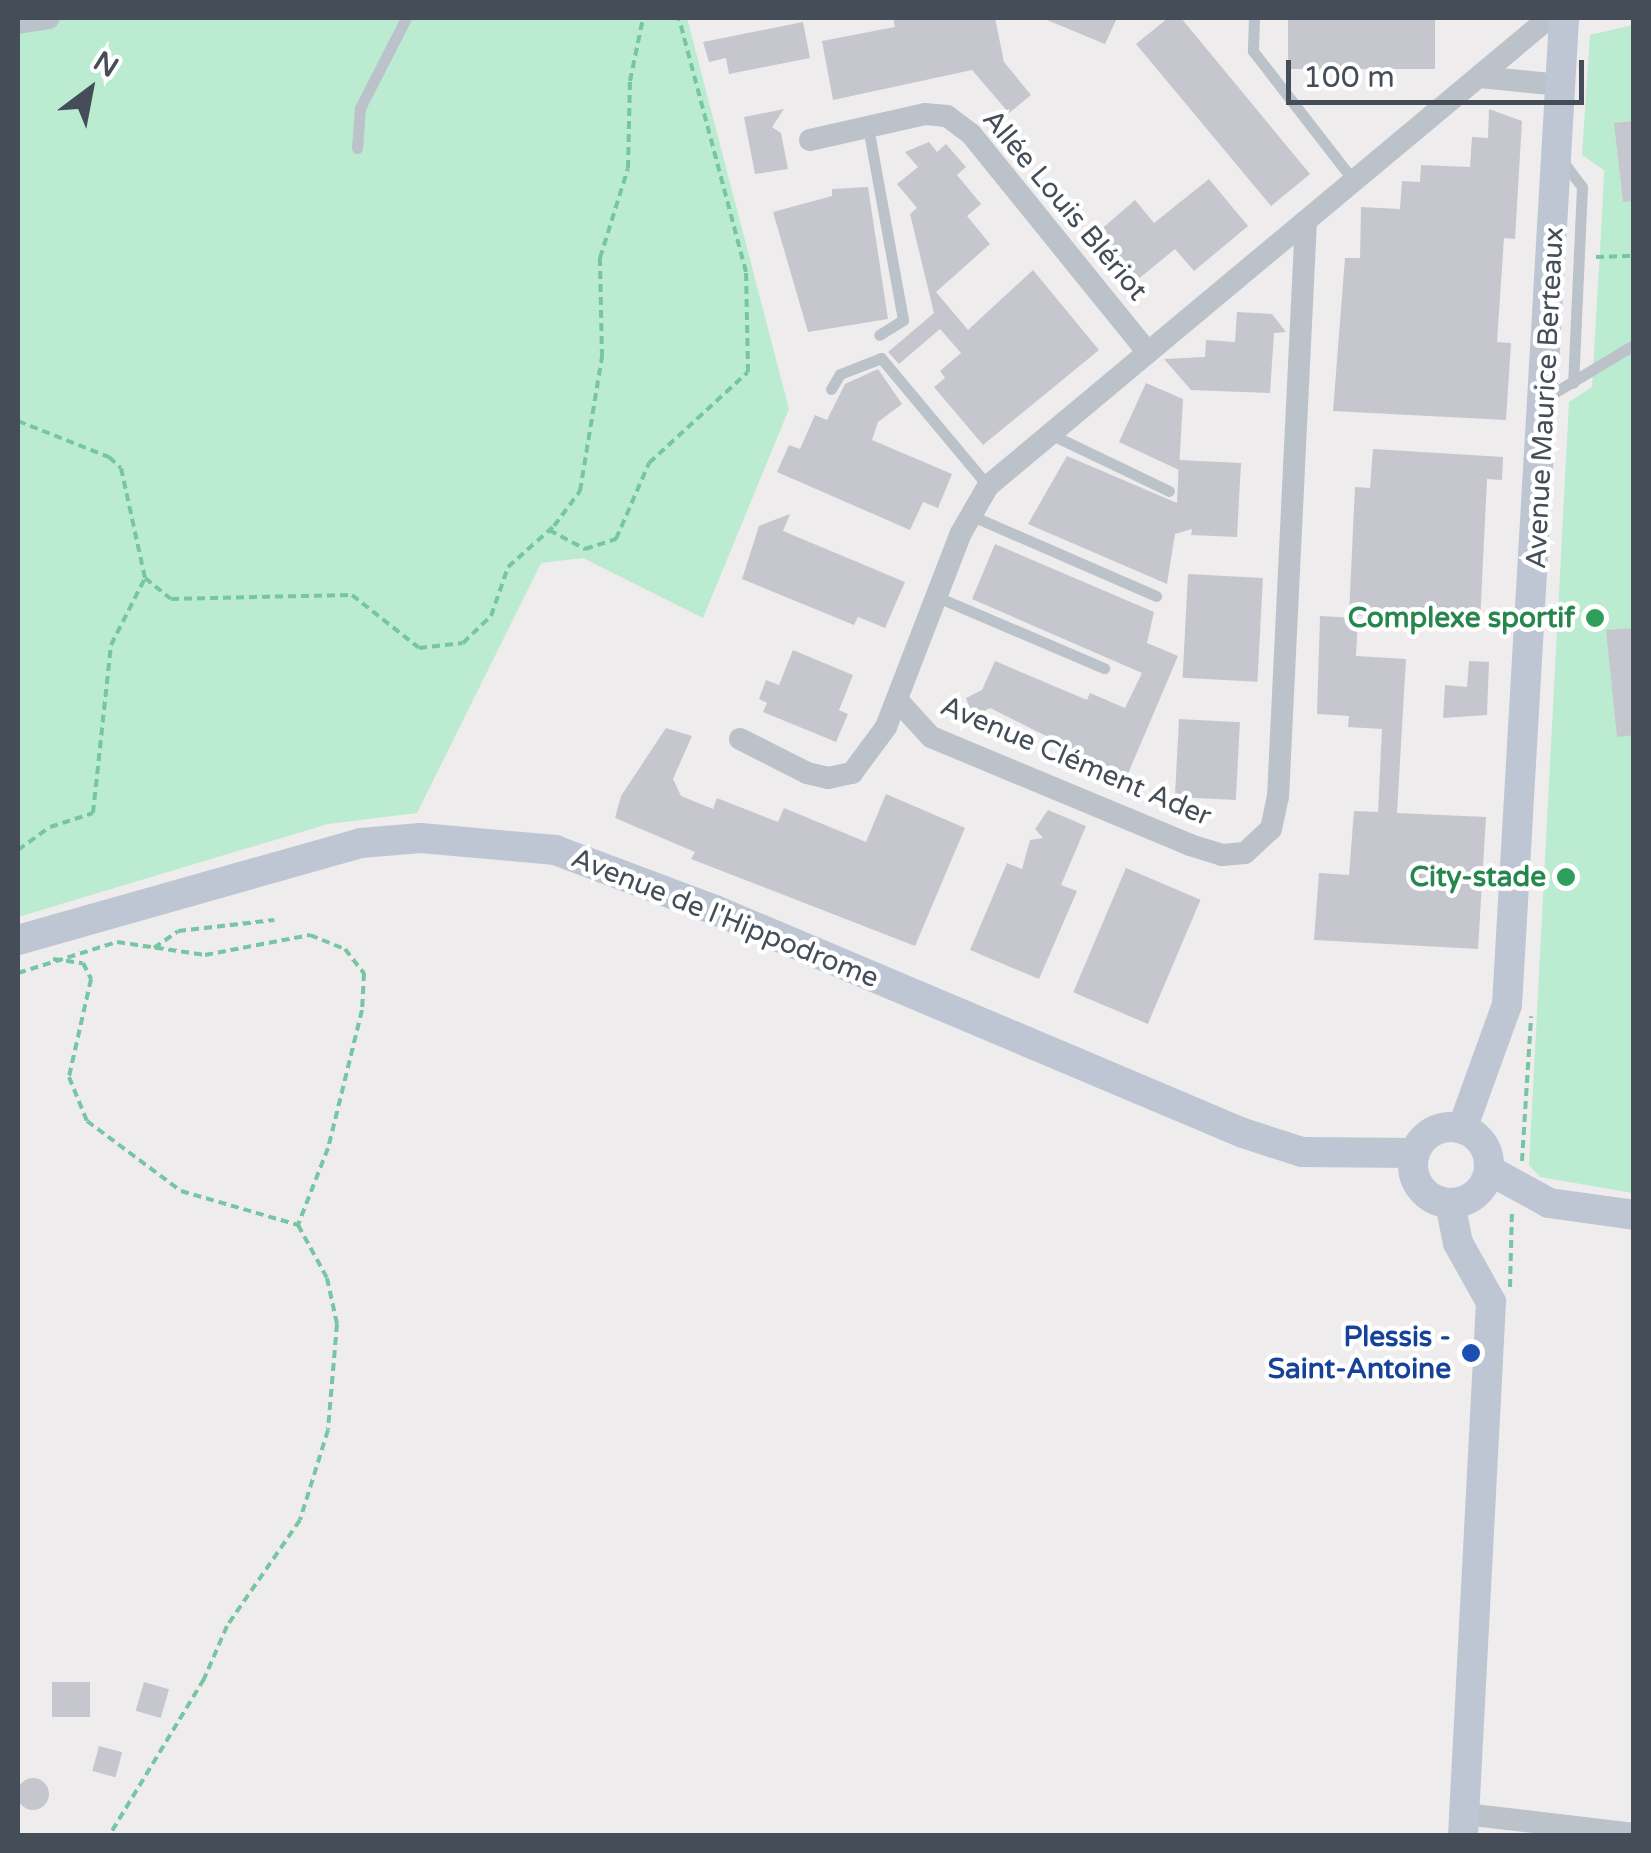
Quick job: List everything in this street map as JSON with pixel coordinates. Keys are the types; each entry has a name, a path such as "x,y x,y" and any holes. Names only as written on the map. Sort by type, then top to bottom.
{"main road":[{"name":"Avenue Maurice Berteaux","path":"1462,1128 1507,1005 1560,390 1558,155 1564,18"},
{"name":"Avenue de l'Hippodrome","path":"18,940 361,843 421,838 556,850 715,910 1244,1133 1302,1152 1414,1153"},
{"path":"1450,1204 1480,1190 1489,1170 1480,1140 1462,1128 1428,1134 1414,1153 1420,1187 1450,1204 1458,1242 1492,1302 1464,1825"},
{"path":"1489,1170 1548,1203 1634,1215"}],"street":[{"path":"18,23 49,18"},
{"path":"740,739 808,772 828,778 852,773 898,701 935,596 970,515 988,486 1549,18"},
{"path":"1480,76 1560,85"},
{"name":"Allée Louis Blériot","path":"810,140 924,114 948,116 971,134 1147,351"},
{"name":"Avenue Clément Ader","path":"898,701 931,736 1190,845 1222,855 1244,853 1271,829 1278,796 1306,222"},
{"path":"1464,1825 1634,1834"}],"lane":[{"path":"358,148 360,108 406,18"},
{"path":"1254,18 1253,51 1354,181"},
{"path":"868,127 903,320 879,335"},
{"path":"1560,390 1632,346"},
{"path":"831,389 840,374 881,358 988,486"},
{"path":"1048,433 1169,491"},
{"path":"970,515 1156,596"},
{"path":"935,596 1104,668"}],"path":[{"path":"18,421 109,457 121,468 146,578 172,600 206,602 252,594 352,595 418,648 464,642 491,616 508,566 549,530 580,492 606,308 600,258 628,168 630,81 643,18"},
{"path":"549,530 585,549 616,539 649,463 748,372 746,272 679,18"},
{"path":"1595,276 1597,240"},
{"path":"1596,257 1634,256"},
{"path":"18,850 50,826 93,813 111,645 146,578"},
{"path":"154,948 178,931 274,920"},
{"path":"18,973 117,942 234,954 310,935 345,949 364,973 358,1034 328,1148 298,1225"},
{"path":"54,959 83,963 92,979 69,1077 87,1120 181,1190 298,1225 327,1278 337,1324 336,1381 315,1482 300,1520 226,1626 204,1679 109,1836"},
{"path":"1521,1171 1531,1006"}],"green space":[{"path":"18,18 687,18 789,409 703,618 583,558 541,563 417,813 328,824 18,917"},
{"name":"Complexe sportif","path":"1633,25 1633,1193 1540,1177 1529,1165 1569,402 1592,387 1602,216 1604,170 1582,155 1590,35"}],"building":[{"path":"893,18 995,18 1004,62 1031,95 1009,113 972,70 833,100 822,41 895,27"},
{"path":"1042,18 1117,18 1105,44"},
{"path":"1168,18 1181,18 1310,174 1271,206 1136,44"},
{"path":"1288,18 1435,18 1435,69 1288,69"},
{"path":"803,22 810,58 729,74 726,58 709,62 703,42"},
{"path":"784,109 772,127 781,133 788,169 755,174 744,117"},
{"path":"1489,109 1522,121 1515,239 1504,238 1497,342 1511,343 1506,420 1333,411 1345,258 1360,258 1361,207 1400,209 1402,181 1420,182 1421,165 1470,167 1472,137 1488,138"},
{"path":"1634,121 1634,201 1623,202 1614,123"},
{"path":"929,142 937,152 946,144 966,167 957,175 981,204 967,216 990,244 936,292 968,330 1033,270 1099,350 983,445 934,387 945,378 940,371 961,353 940,329 899,364 888,352 934,313 910,214 917,208 897,184 918,167 905,152"},
{"path":"1209,179 1248,226 1194,271 1175,249 1131,285 1091,238 1135,200 1154,223"},
{"path":"868,187 888,319 808,332 773,212 832,196 832,189"},
{"path":"1237,312 1272,314 1286,332 1274,333 1270,393 1191,390 1164,359 1205,357 1206,340 1235,342"},
{"path":"878,369 902,404 878,422 872,440 952,474 938,508 923,502 910,530 777,472 789,445 800,449 815,415 827,420 845,384"},
{"path":"1146,383 1183,399 1179,470 1119,442"},
{"path":"1373,449 1503,457 1502,480 1487,479 1480,623 1349,615 1355,487 1370,488"},
{"path":"1067,456 1177,503 1179,460 1241,463 1237,537 1191,535 1192,529 1175,534 1167,584 1028,524"},
{"path":"790,514 783,531 905,582 885,628 858,617 854,625 742,579 759,526"},
{"path":"995,544 1154,612 1147,643 1178,656 1127,776 990,708 973,717 966,698 982,690 995,661 1087,700 1090,693 1125,708 1142,673 972,599"},
{"path":"1188,574 1263,578 1257,682 1183,678"},
{"path":"1320,616 1358,618 1356,656 1406,659 1397,813 1486,817 1478,949 1314,940 1319,873 1349,875 1354,811 1378,812 1382,729 1348,727 1349,716 1317,714"},
{"path":"1634,628 1634,735 1617,737 1606,630"},
{"path":"793,650 853,675 839,710 848,714 836,742 763,712 767,703 759,699 766,680 779,685"},
{"path":"1469,661 1489,662 1487,715 1443,718 1445,685 1467,687"},
{"path":"1179,719 1240,722 1236,800 1175,797"},
{"path":"666,728 692,736 673,779 681,796 713,809 717,798 778,822 784,808 866,842 886,794 965,828 915,946 691,859 695,852 615,818 621,796"},
{"path":"1048,810 1086,826 1061,885 1077,891 1039,979 970,950 1007,863 1022,869 1030,840 1043,838 1035,829"},
{"path":"1126,868 1201,900 1148,1024 1073,992"},
{"path":"52,1682 90,1682 90,1717 52,1717"},
{"path":"144,1682 169,1689 161,1718 136,1711"},
{"path":"99,1746 122,1752 115,1777 92,1771"},
{"path":"33,1778 44,1783 49,1794 44,1805 33,1810 22,1805 17,1794 22,1783"}],"place":[{"name":"Complexe sportif","path":"1595,618"},
{"name":"City-stade","path":"1566,877"},
{"name":"Plessis - Saint-Antoine","path":"1471,1353"}]}
